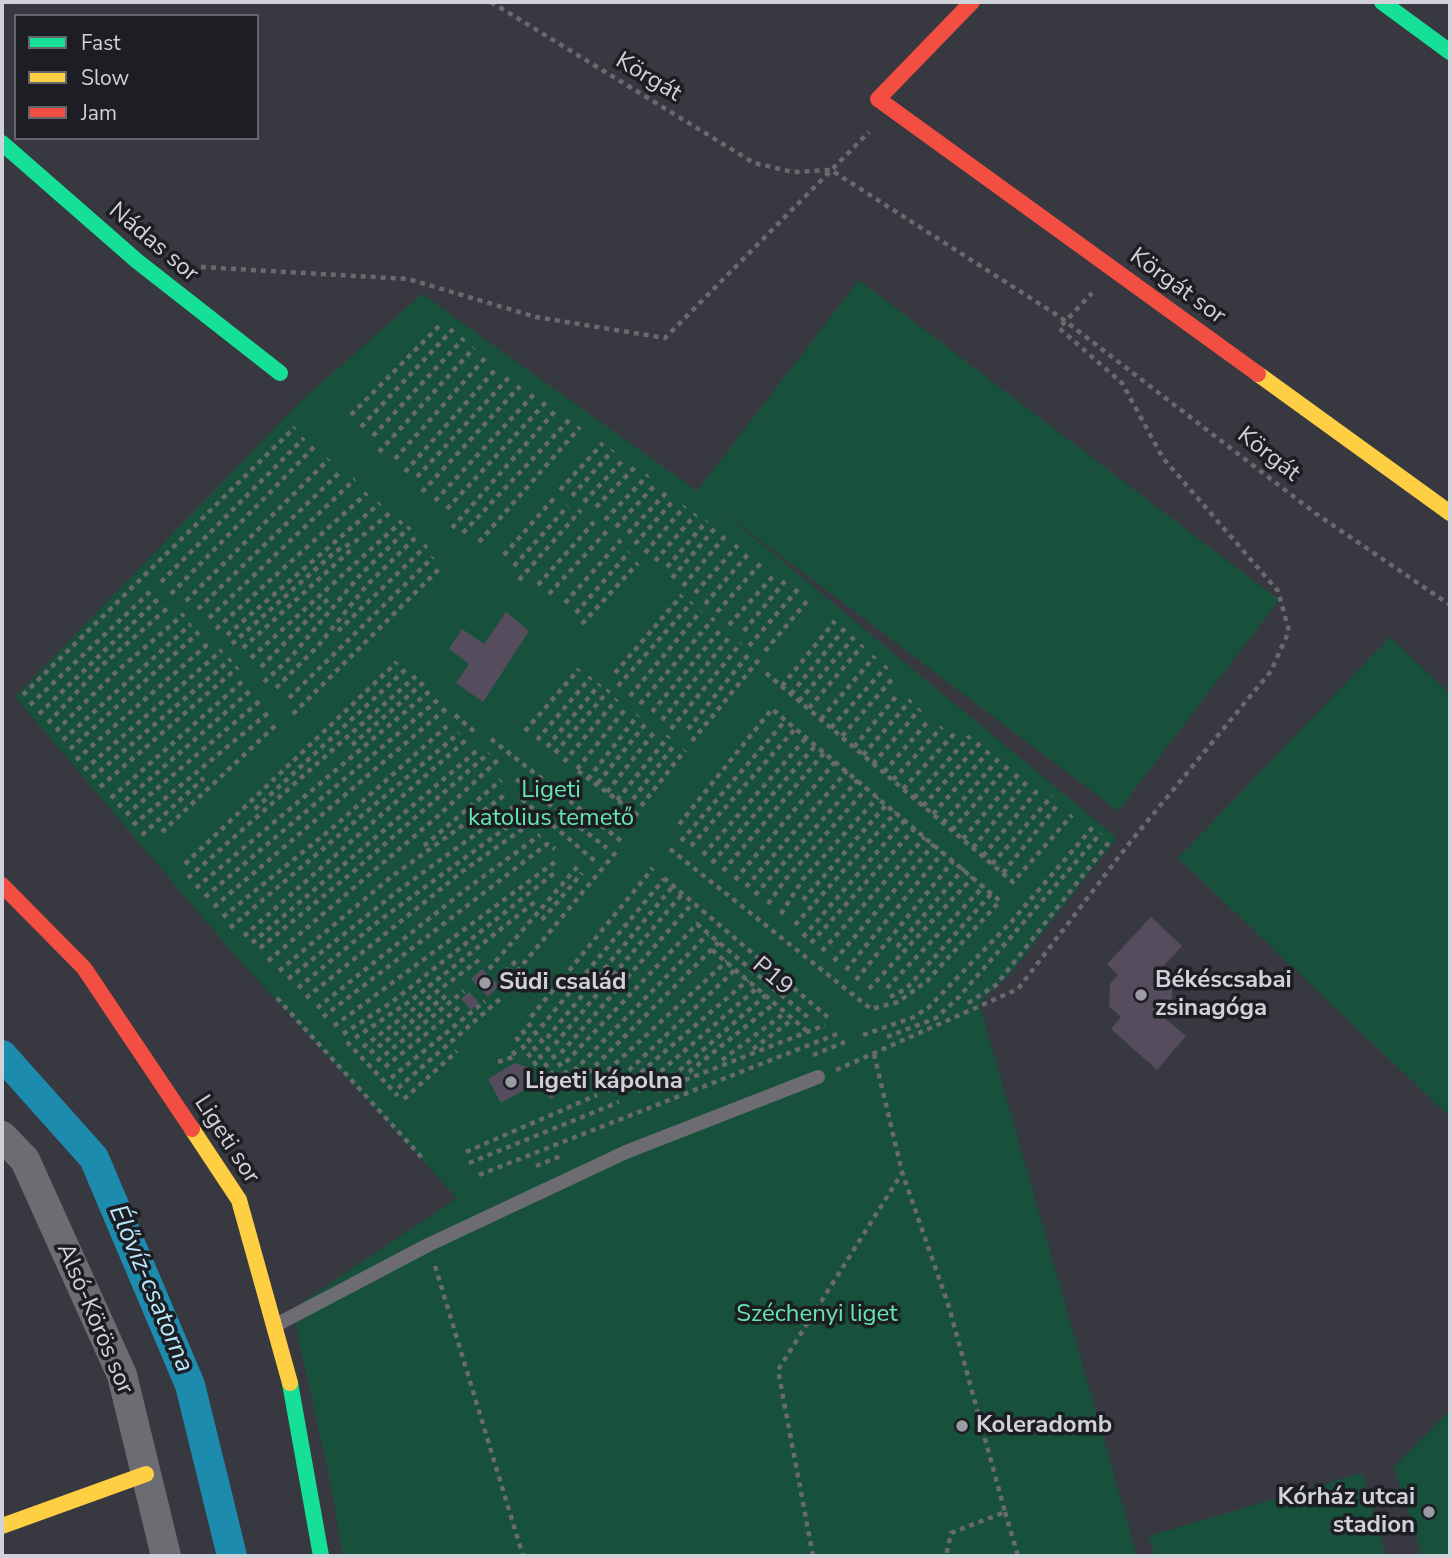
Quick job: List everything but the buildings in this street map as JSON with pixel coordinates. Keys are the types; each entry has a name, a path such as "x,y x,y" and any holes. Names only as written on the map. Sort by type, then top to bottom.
{"street":[{"path":"885,104 972,2"},
{"path":"1382,2 1450,52"},
{"name":"Körgát sor","path":"885,104 1450,513"},
{"name":"Nádas sor","path":"2,143 137,261 280,373"},
{"name":"Ligeti sor","path":"2,884 84,968 239,1200 292,1388 321,1556"},
{"name":"Alsó-Körös sor","path":"2,1136 25,1160 122,1375 166,1556"},
{"path":"2,1526 146,1474"}],"lane":[{"path":"275,1326 428,1245 626,1152 818,1077"}],"path":[{"name":"Körgát","path":"491,2 754,163 793,172 831,170 1060,317 1315,513 1450,605"},
{"path":"198,267 408,279 536,317 665,338 831,170 885,104"},
{"path":"818,1077 1018,989 1131,841 1271,671 1289,631 1278,591 1163,458 1122,383 1059,328 1115,270"},
{"path":"352,415 441,324"},
{"path":"361,427 453,329"},
{"path":"373,436 464,338"},
{"path":"379,452 474,348"},
{"path":"395,460 485,358"},
{"path":"405,472 496,369"},
{"path":"417,477 511,375"},
{"path":"422,492 520,386"},
{"path":"435,501 535,393"},
{"path":"447,509 546,402"},
{"path":"452,528 555,411"},
{"path":"463,533 571,418"},
{"path":"23,695 295,427"},
{"path":"479,542 580,427"},
{"path":"161,582 304,438"},
{"path":"560,490 603,443"},
{"path":"171,594 315,446"},
{"path":"572,496 613,450"},
{"path":"186,601 329,458"},
{"path":"584,502 624,459"},
{"path":"596,507 637,465"},
{"path":"198,609 341,471"},
{"path":"604,520 648,475"},
{"path":"209,618 355,479"},
{"path":"615,527 657,483"},
{"path":"216,629 367,492"},
{"path":"628,533 667,492"},
{"path":"504,555 556,496"},
{"path":"635,544 674,500"},
{"path":"227,635 380,503"},
{"path":"514,566 568,506"},
{"path":"645,553 685,506"},
{"path":"519,580 582,510"},
{"path":"232,644 336,551 355,541 390,513"},
{"path":"655,561 696,514"},
{"path":"251,658 402,521"},
{"path":"667,567 707,521"},
{"path":"538,585 594,522"},
{"path":"264,682 291,657 360,574 410,527"},
{"path":"672,578 716,527"},
{"path":"549,594 607,531"},
{"path":"683,586 726,535"},
{"path":"276,688 318,646 367,585 417,536"},
{"path":"565,603 621,540"},
{"path":"338,631 427,545"},
{"path":"695,593 738,545"},
{"path":"243,648 354,548"},
{"path":"576,613 629,552"},
{"path":"705,604 749,553"},
{"path":"289,698 433,557"},
{"path":"718,612 762,562"},
{"path":"582,624 638,564"},
{"path":"293,714 442,566"},
{"path":"729,625 775,574"},
{"path":"744,631 785,581"},
{"path":"30,705 153,589"},
{"path":"749,646 798,589"},
{"path":"615,673 682,594"},
{"path":"39,715 160,597"},
{"path":"261,667 329,598"},
{"path":"765,651 808,600"},
{"path":"618,686 692,602"},
{"path":"48,723 100,667 170,606"},
{"path":"630,695 701,611"},
{"path":"56,732 117,671 184,614"},
{"path":"640,704 714,618"},
{"path":"782,686 835,621"},
{"path":"63,740 191,624"},
{"path":"652,712 722,628"},
{"path":"791,694 845,628"},
{"path":"70,750 199,632"},
{"path":"662,720 731,635"},
{"path":"799,701 854,637"},
{"path":"76,760 209,643"},
{"path":"671,729 741,643"},
{"path":"809,709 863,645"},
{"path":"84,770 222,650"},
{"path":"688,729 748,655"},
{"path":"820,719 875,656"},
{"path":"692,741 761,657"},
{"path":"92,778 231,659"},
{"path":"185,864 397,662"},
{"path":"831,728 887,666"},
{"path":"100,787 237,667"},
{"path":"255,809 407,668"},
{"path":"525,732 579,669"},
{"path":"766,673 1013,882 1072,815"},
{"path":"188,878 416,676"},
{"path":"842,736 895,676"},
{"path":"537,740 591,677"},
{"path":"111,798 244,680"},
{"path":"352,745 424,682"},
{"path":"547,747 600,684"},
{"path":"196,888 431,690"},
{"path":"555,753 608,690"},
{"path":"118,807 250,691"},
{"path":"854,747 899,693"},
{"path":"205,897 440,698"},
{"path":"564,762 617,699"},
{"path":"126,815 261,700"},
{"path":"863,755 911,700"},
{"path":"214,907 449,706"},
{"path":"627,707 578,770 639,816"},
{"path":"670,849 871,1009 898,1002 927,981 1000,901 772,709 677,827"},
{"path":"873,764 920,709"},
{"path":"133,825 268,713"},
{"path":"455,715 476,733"},
{"path":"588,779 638,715"},
{"path":"884,772 929,720"},
{"path":"681,841 785,721"},
{"path":"598,783 647,722"},
{"path":"162,832 278,723"},
{"path":"223,916 337,825 447,726"},
{"path":"893,780 942,727"},
{"path":"691,846 795,729"},
{"path":"607,792 656,730"},
{"path":"230,928 459,733"},
{"path":"903,789 955,733"},
{"path":"617,800 669,736"},
{"path":"914,798 970,736"},
{"path":"703,855 806,738"},
{"path":"491,739 621,841"},
{"path":"244,936 466,740"},
{"path":"923,806 979,743"},
{"path":"626,807 675,744"},
{"path":"712,863 816,746"},
{"path":"252,943 480,748"},
{"path":"641,806 685,750"},
{"path":"933,814 989,751"},
{"path":"260,948 354,871 489,753"},
{"path":"723,871 824,753"},
{"path":"943,823 999,758"},
{"path":"268,961 438,816 498,760"},
{"path":"735,880 835,762"},
{"path":"952,831 1009,765"},
{"path":"746,887 846,771"},
{"path":"962,839 1019,773"},
{"path":"142,835 204,778"},
{"path":"516,779 607,848"},
{"path":"424,846 501,780"},
{"path":"755,895 858,780"},
{"path":"973,848 1028,780"},
{"path":"983,856 1040,787"},
{"path":"768,904 785,880 867,788"},
{"path":"279,971 391,877 505,795"},
{"path":"992,864 1052,796"},
{"path":"781,914 803,879 878,797"},
{"path":"522,799 596,862"},
{"path":"1003,873 1059,803"},
{"path":"803,900 887,804"},
{"path":"288,979 399,890 513,807"},
{"path":"795,925 896,812"},
{"path":"298,988 380,920 522,817"},
{"path":"803,937 905,820"},
{"path":"306,998 463,871 531,823"},
{"path":"863,1035 914,1017 929,1007 1012,921 1093,827"},
{"path":"811,943 915,828"},
{"path":"887,1037 936,1018 958,998 1101,833"},
{"path":"317,1008 465,890 540,835"},
{"path":"822,951 925,837"},
{"path":"968,1003 996,985 1110,841"},
{"path":"323,1017 547,844 555,849"},
{"path":"834,961 934,844"},
{"path":"504,987 616,852"},
{"path":"846,970 943,852"},
{"path":"856,980 953,861"},
{"path":"334,1026 555,862"},
{"path":"489,969 578,866"},
{"path":"531,1017 653,869"},
{"path":"897,947 964,869"},
{"path":"343,1034 392,1002 557,871"},
{"path":"542,920 582,873"},
{"path":"869,989 973,877"},
{"path":"541,1027 664,879 830,1019"},
{"path":"547,1038 673,886"},
{"path":"887,988 984,886"},
{"path":"890,997 906,989 992,893"},
{"path":"555,1044 682,894"},
{"path":"355,1038 413,999 536,901"},
{"path":"561,1053 691,905"},
{"path":"566,1062 697,924 810,1018"},
{"path":"574,1070 708,934"},
{"path":"581,1080 719,942"},
{"name":"P19","path":"712,950 808,1032"},
{"path":"363,1047 479,960"},
{"path":"498,979 516,961"},
{"path":"593,1084 727,961"},
{"path":"607,1091 736,970"},
{"path":"618,1092 748,980"},
{"path":"638,1091 757,988"},
{"path":"377,1061 464,991"},
{"path":"370,1053 447,995"},
{"path":"672,1077 766,995"},
{"path":"277,998 425,1161"},
{"path":"398,1088 500,999"},
{"path":"391,1078 485,1001"},
{"path":"689,1072 775,1003"},
{"path":"385,1067 462,1005"},
{"path":"722,1060 786,1012"},
{"path":"753,1049 793,1019"},
{"path":"528,1023 570,1078"},
{"path":"657,1091 825,1025"},
{"path":"522,1030 553,1075"},
{"path":"479,1175 838,1034"},
{"path":"516,1037 540,1070"},
{"path":"347,1042 398,1096"},
{"path":"498,1062 516,1056 510,1048"},
{"path":"404,1099 457,1051"},
{"path":"874,1054 902,1172 950,1307 1018,1556"},
{"path":"466,1152 597,1095"},
{"path":"469,1163 619,1102"},
{"path":"536,1166 556,1158"},
{"path":"813,1556 778,1370 902,1172"},
{"path":"428,1245 523,1556"},
{"path":"946,1556 951,1533 1005,1511"}],"green space":[{"path":"859,280 1279,600 1118,811 718,508 1117,838 1011,973 979,1003 1137,1556 343,1556 332,1490 292,1309 457,1198 233,953 15,697 300,402 422,294 697,491"},
{"path":"1390,637 1450,694 1450,1117 1178,858"},
{"name":"Kórház utcai stadion","path":"1450,1410 1450,1556 1422,1556 1394,1467"},
{"path":"1362,1473 1386,1556 1155,1556 1149,1536"}],"waterway":[{"name":"Élővíz-csatorna","path":"2,1055 94,1158 190,1385 232,1556"}],"traffic: fast":[{"path":"1382,2 1450,52"},
{"path":"2,143 137,261 280,373"},
{"path":"290,1383 321,1556"}],"traffic: slow":[{"path":"1258,374 1450,513"},
{"path":"192,1129 239,1200 290,1383"},
{"path":"2,1526 146,1474"}],"traffic: jam":[{"path":"972,2 878,99 1258,374"},
{"path":"2,885 84,968 192,1129"}],"place":[{"name":"Südi család","path":"485,983"},
{"name":"Békéscsabai zsinagóga","path":"1141,995"},
{"name":"Ligeti kápolna","path":"511,1082"},
{"name":"Koleradomb","path":"962,1426"},
{"name":"Kórház utcai stadion","path":"1429,1512"}],"park label":[{"name":"Ligeti katolius temető","path":"551,805"},
{"name":"Széchenyi liget","path":"817,1315"}]}
